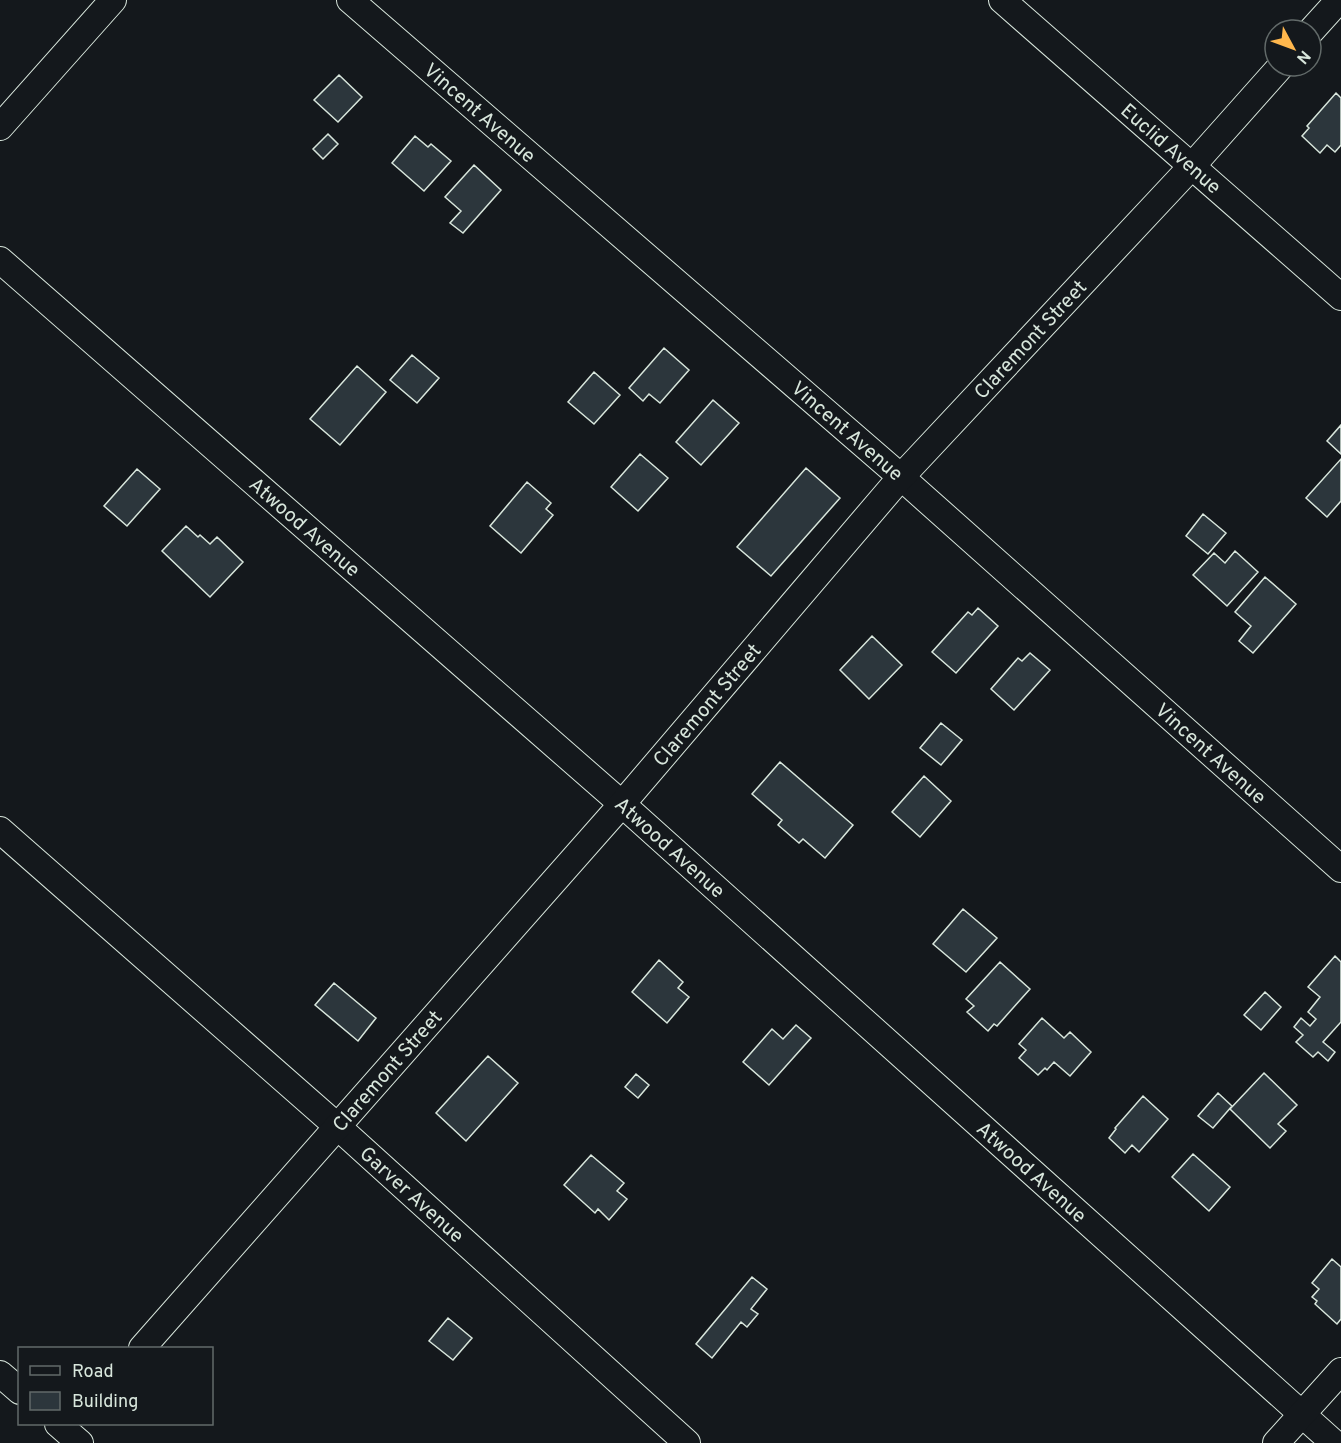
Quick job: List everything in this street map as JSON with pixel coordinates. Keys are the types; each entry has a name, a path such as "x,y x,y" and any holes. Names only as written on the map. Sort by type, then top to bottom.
{"street":[{"path":"0,127 112,0"},
{"name":"Vincent Avenue","path":"350,0 902,477 1341,869"},
{"name":"Euclid Avenue","path":"1002,0 1341,297"},
{"path":"1323,18 1339,0"},
{"name":"Claremont Street","path":"143,1347 622,804 902,477 1192,166 1270,78"},
{"name":"Atwood Avenue","path":"0,260 622,804 1334,1443"},
{"name":"Garver Avenue","path":"0,830 338,1127 687,1443"},
{"path":"1276,1443 1341,1371"},
{"path":"0,1374 18,1389"}],"building":[{"path":"339,75 362,97 338,122 314,100"},
{"path":"1336,93 1341,98 1341,145 1335,152 1327,145 1320,153 1302,136 1309,128 1307,126"},
{"path":"328,134 338,144 323,159 313,149"},
{"path":"415,136 428,147 431,144 451,161 424,191 392,163"},
{"path":"474,165 501,190 463,233 450,223 461,211 445,197"},
{"path":"664,348 689,370 660,403 649,394 643,401 629,388"},
{"path":"412,355 439,378 417,403 390,380"},
{"path":"357,366 386,392 340,445 310,419"},
{"path":"594,372 620,395 594,424 568,402"},
{"path":"713,400 739,423 701,465 676,442"},
{"path":"1341,425 1341,454 1327,441"},
{"path":"640,454 668,478 638,511 611,487"},
{"path":"1341,459 1341,501 1327,517 1306,498"},
{"path":"806,468 840,498 771,576 737,547"},
{"path":"137,469 160,489 127,526 104,506"},
{"path":"527,482 551,503 546,509 553,515 521,553 490,526"},
{"path":"1203,514 1226,533 1208,554 1186,536"},
{"path":"186,526 210,544 217,537 243,562 210,597 162,551"},
{"path":"1235,551 1258,572 1227,606 1193,575 1214,553 1225,563"},
{"path":"1265,577 1296,604 1253,653 1239,641 1251,626 1235,612"},
{"path":"978,608 998,626 956,673 932,652 968,612 972,615"},
{"path":"872,636 902,665 869,699 840,670"},
{"path":"1030,653 1050,670 1014,710 991,689 1018,658 1022,661"},
{"path":"941,723 962,740 941,765 920,748"},
{"path":"780,762 853,825 825,858 803,839 799,843 778,825 782,820 752,794"},
{"path":"924,776 951,801 920,837 892,812"},
{"path":"963,909 997,938 966,972 933,944"},
{"path":"1335,956 1341,962 1341,1022 1323,1042 1335,1052 1328,1061 1318,1052 1313,1057 1296,1042 1303,1035 1294,1027 1301,1018 1310,1026 1316,1019 1308,1012 1320,997 1308,987"},
{"path":"659,960 683,982 678,988 689,997 667,1023 632,992"},
{"path":"1000,962 1030,989 997,1026 994,1024 988,1031 967,1012 974,1006 966,999"},
{"path":"334,983 376,1018 358,1041 315,1005"},
{"path":"1265,992 1281,1007 1261,1030 1244,1015"},
{"path":"1042,1018 1064,1038 1070,1032 1091,1052 1070,1076 1054,1062 1038,1075 1019,1058 1026,1050 1019,1044"},
{"path":"796,1025 811,1038 769,1085 743,1062 772,1029 783,1039"},
{"path":"488,1056 518,1083 466,1141 436,1113"},
{"path":"1264,1073 1297,1105 1278,1124 1286,1131 1270,1148 1230,1109"},
{"path":"636,1074 649,1085 638,1098 625,1087"},
{"path":"1218,1093 1232,1106 1213,1128 1198,1116"},
{"path":"1143,1096 1168,1119 1139,1152 1132,1145 1125,1153 1109,1138"},
{"path":"1193,1154 1230,1187 1209,1211 1172,1177"},
{"path":"591,1155 624,1183 617,1191 627,1199 609,1220 598,1209 595,1213 564,1185"},
{"path":"1332,1259 1341,1267 1341,1319 1337,1324 1315,1304 1317,1301 1312,1297 1319,1289 1312,1283"},
{"path":"752,1277 767,1289 751,1309 758,1314 747,1327 741,1322 712,1358 696,1344"},
{"path":"448,1318 472,1338 453,1360 429,1341"}]}
